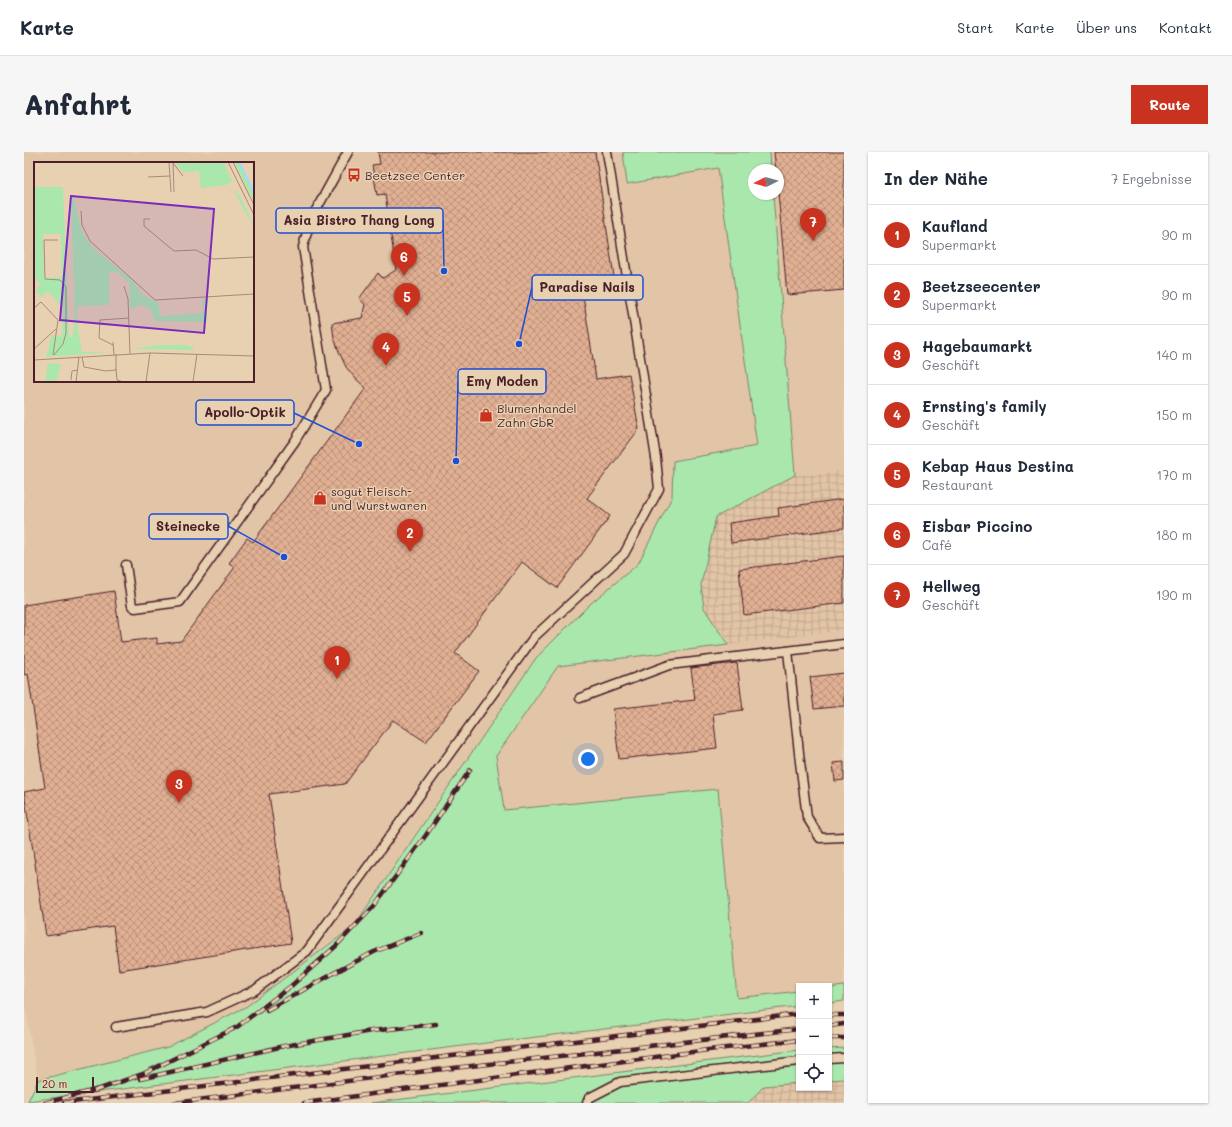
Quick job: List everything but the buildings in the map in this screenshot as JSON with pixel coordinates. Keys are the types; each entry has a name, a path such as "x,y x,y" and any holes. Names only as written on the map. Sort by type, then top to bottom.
{"lane":[{"path":"126,566 132,606 135,608 180,602 295,441 326,390 303,247 310,221 348,152"},
{"path":"116,1027 207,1012 255,990 307,951 534,638 624,554 659,489 607,152"},
{"path":"580,698 669,665 844,644"},
{"path":"788,651 807,817 820,838 844,837"},
{"path":"832,1058 844,1058"},
{"path":"587,1103 589,1098 620,1082 796,1061"}],"shaded area":[{"path":"24,152 623,152 627,184 718,168 757,446 673,461 672,497 638,564 590,604 536,658 354,925 247,1006 171,1046 38,1080 24,999"},
{"path":"770,152 844,152 844,469 825,474 795,475 773,200 784,200 784,164 771,164"},
{"path":"844,469 844,630 728,645 704,608 701,585 716,517 795,475 825,474"},
{"path":"844,630 844,986 832,988 832,983 796,983 796,991 737,998 718,789 504,810 496,756 558,666"},
{"path":"844,1079 844,1103 748,1103 764,1086 796,1083 796,1091 832,1091 832,1080"}],"green space":[{"path":"623,152 770,152 771,164 748,164 748,200 773,200 795,475 716,517 701,585 704,608 728,645 558,666 496,756 504,810 718,789 737,998 796,991 796,1006 494,1042 28,1101 38,1080 168,1047 247,1006 354,926 536,658 590,604 638,564 672,497 673,461 757,446 718,168 627,184"},
{"path":"844,986 844,1001 832,1003 832,988"},
{"path":"844,1048 844,1079 832,1080 832,1049"},
{"path":"796,1050 796,1083 764,1086 748,1103 371,1103"}],"railway":[{"path":"94,1091 143,1074 237,1027 291,986 336,946 374,906 426,835 470,770"},
{"path":"267,1010 374,952 421,933"},
{"path":"64,1103 796,1014"},
{"path":"832,1015 844,1015"},
{"path":"140,1079 284,1046 371,1031 436,1024"},
{"path":"832,1026 844,1024"},
{"path":"174,1103 427,1071 796,1029"},
{"path":"832,1038 844,1038"},
{"path":"304,1103 708,1050 796,1040"},
{"path":"45,1103 99,1089"}],"place":[{"name":"Beetzsee Center","path":"354,175"},
{"name":"Hellweg","path":"813,241"},
{"name":"Asia Bistro Thang Long","path":"444,271"},
{"name":"Eisbar Piccino","path":"404,276"},
{"name":"Kebap Haus Destina","path":"407,316"},
{"name":"Paradise Nails","path":"519,344"},
{"name":"Ernsting's family","path":"386,366"},
{"name":"Blumenhandel Zahn GbR","path":"486,415"},
{"name":"Apollo-Optik","path":"359,444"},
{"name":"Emy Moden","path":"456,461"},
{"name":"sogut Fleisch- und Wurstwaren","path":"320,498"},
{"name":"Beetzseecenter","path":"410,552"},
{"name":"Steinecke","path":"284,557"},
{"name":"Kaufland","path":"337,679"},
{"name":"Hagebaumarkt","path":"179,803"}]}
